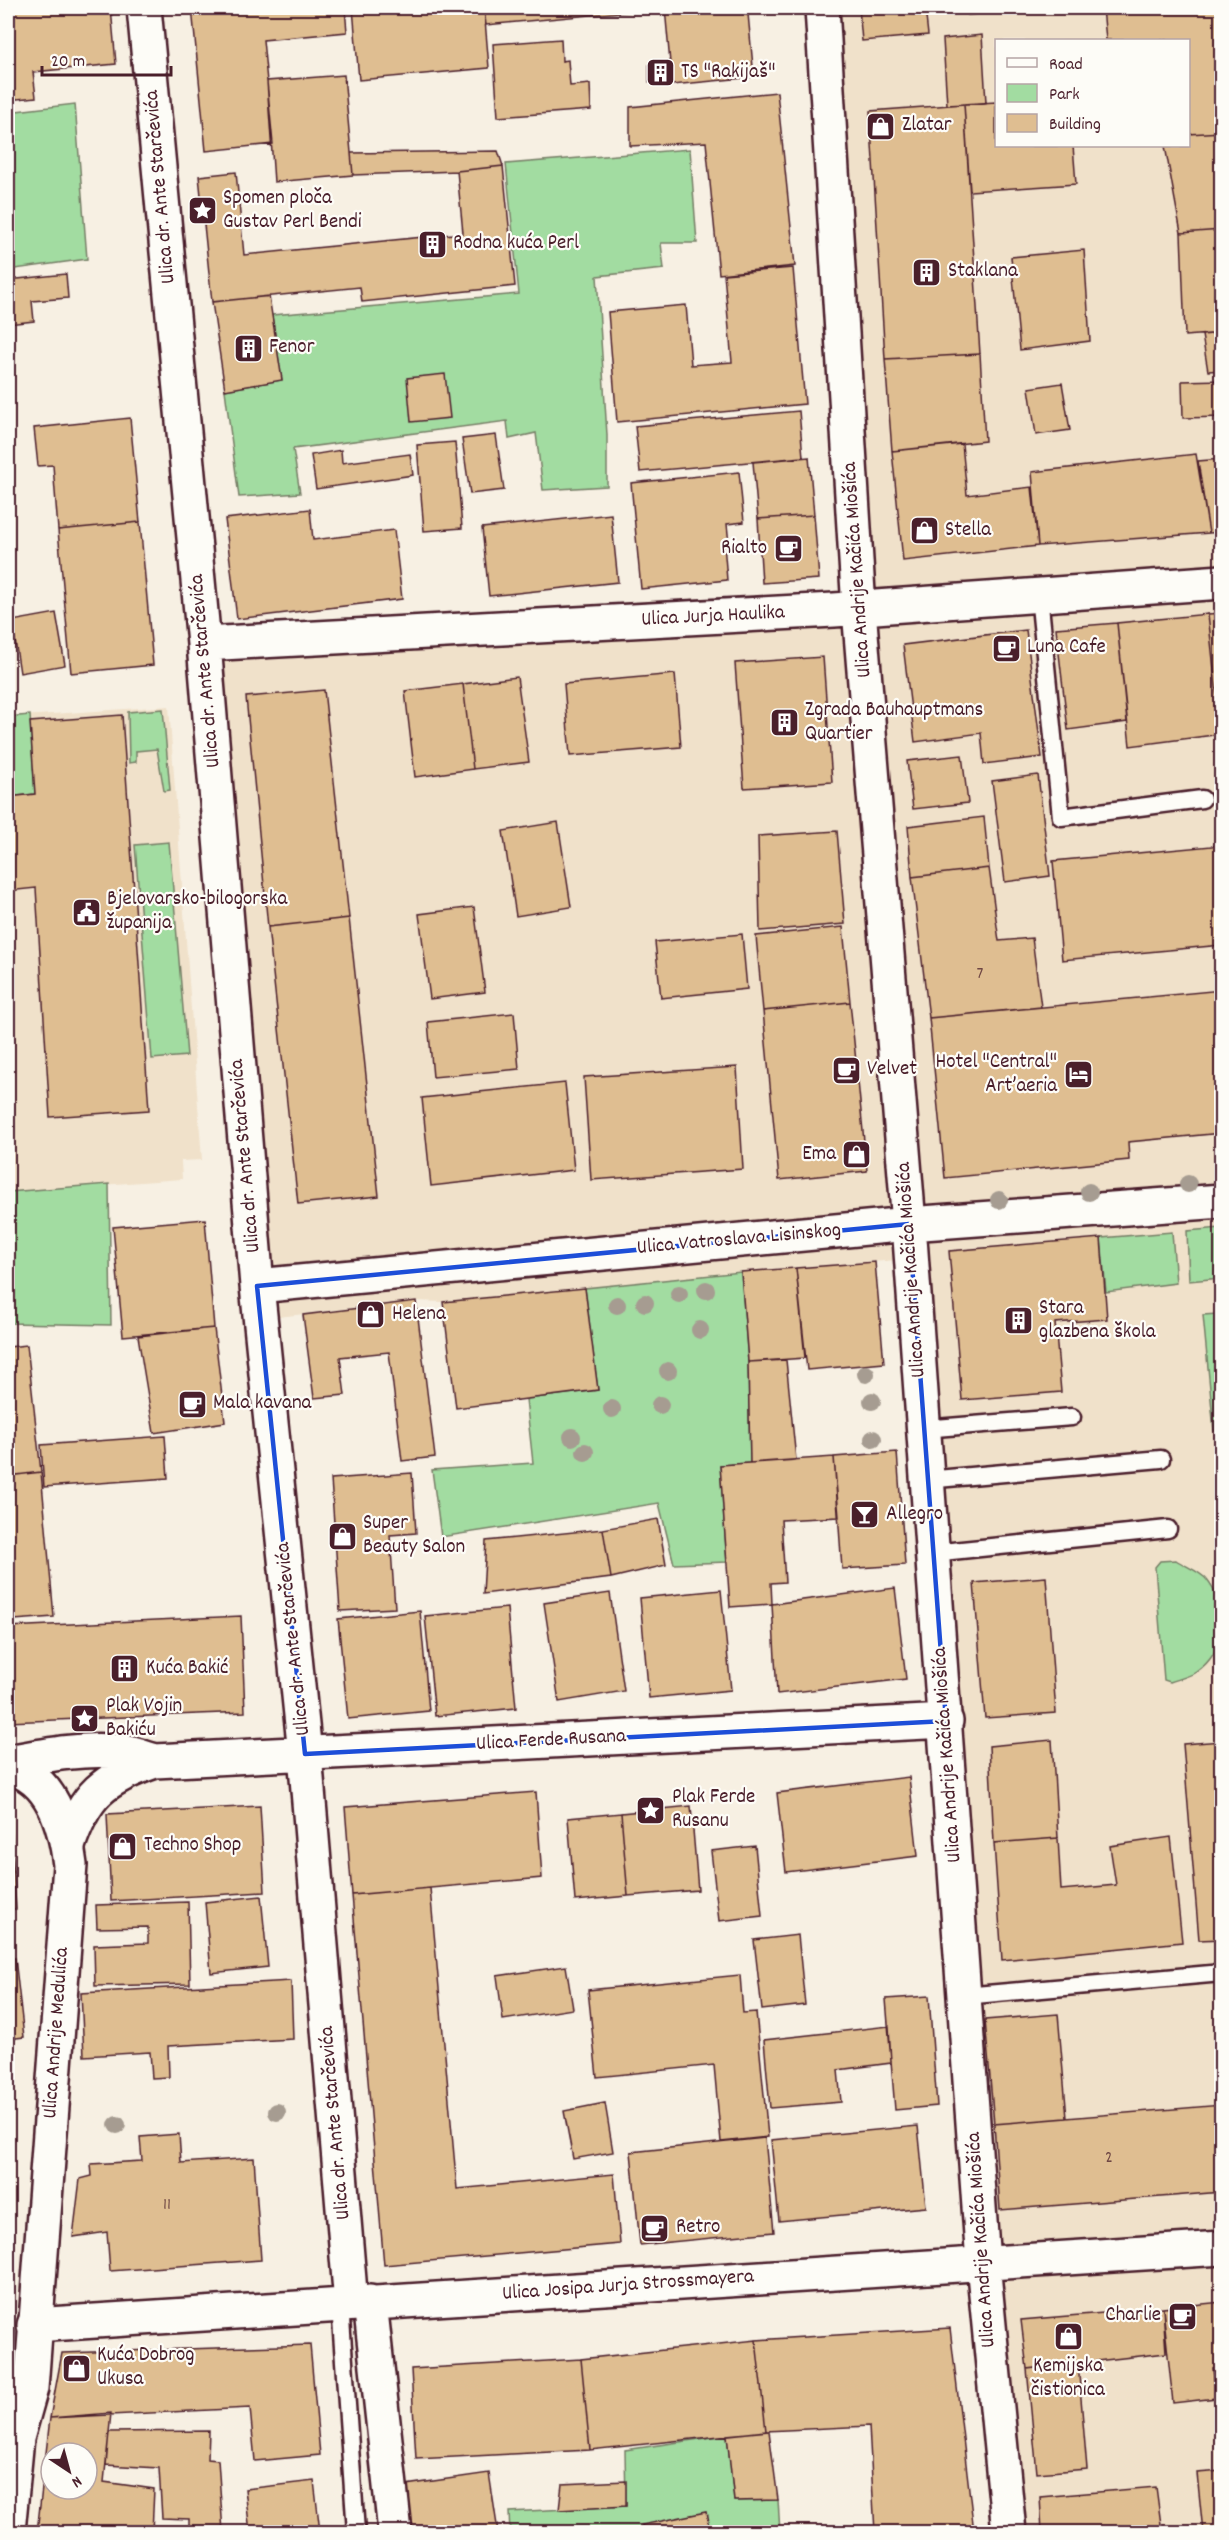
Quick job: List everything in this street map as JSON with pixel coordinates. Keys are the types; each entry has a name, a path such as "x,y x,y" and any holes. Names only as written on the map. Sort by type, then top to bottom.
{"street":[{"name":"Ulica dr. Ante Starčevića","path":"144,8 204,644 257,1286 305,1754 354,2304 395,2532"},
{"name":"Ulica Andrije Kačića Miošića","path":"822,8 860,609 946,1721 983,2263 1009,2532"},
{"name":"Ulica Jurja Haulika","path":"204,644 860,609 1221,582"},
{"name":"Ulica Vatroslava Lisinskog","path":"257,1286 909,1224 1221,1201"},
{"name":"Ulica Ferde Rusana","path":"68,1846 76,1820 88,1800 107,1783 127,1771 155,1761 946,1721"},
{"name":"Ulica Ferde Rusana","path":"8,1761 59,1753 97,1751 124,1752 155,1761"},
{"name":"Ulica Andrije Medulića","path":"8,1767 18,1769 38,1782 48,1795 59,1816 68,1846 70,1865 21,2328 31,2388 12,2424 8,2531"},
{"name":"Ulica Josipa Jurja Strossmayera","path":"21,2328 1221,2248"}],"lane":[{"path":"1039,595 1061,817 1202,799"},
{"path":"923,1429 1072,1417"},
{"path":"926,1480 1161,1458"},
{"path":"932,1553 1168,1529"},
{"path":"964,1996 1221,1973"},
{"path":"354,2304 356,2532"}],"highlighted area":[{"path":"909,1224 946,1721 305,1754 257,1286"}],"shaded area":[{"path":"822,8 1221,8 1221,2532 1009,2532 911,1259 741,1272 443,1302 416,1301 261,1319 204,644 859,608"},
{"path":"169,706 202,1160 181,1161 182,1179 8,1192 8,717"}],"green space":[{"path":"75,104 87,259 8,270 8,112"},
{"path":"690,149 697,243 661,243 664,269 597,276 607,435 607,486 543,490 536,433 509,439 507,421 293,449 300,493 239,497 225,390 282,380 272,315 519,294 506,164"},
{"path":"163,709 170,790 164,791 157,749 136,751 136,762 129,763 128,712"},
{"path":"30,715 35,794 8,797 8,717"},
{"path":"169,842 187,1056 152,1059 135,845"},
{"path":"109,1184 111,1325 8,1323 8,1192"},
{"path":"1221,1228 1221,1278 1189,1281 1187,1231"},
{"path":"1172,1232 1176,1283 1106,1292 1101,1238"},
{"path":"741,1272 748,1362 750,1463 720,1465 727,1562 674,1564 659,1503 441,1537 432,1470 533,1463 526,1399 598,1390 585,1288"},
{"path":"1218,1314 1222,1352 1222,1430 1214,1431 1203,1315"},
{"path":"1176,1560 1207,1580 1219,1603 1221,1629 1214,1653 1206,1663 1193,1674 1170,1682 1164,1680 1155,1567 1160,1561"},
{"path":"727,2435 734,2501 778,2500 780,2532 510,2532 509,2512 626,2506 625,2450"}],"building":[{"path":"8,8 111,8 116,64 33,72 36,97 8,100"},
{"path":"192,8 345,8 347,32 263,40 273,144 206,151"},
{"path":"353,8 484,8 489,68 359,80"},
{"path":"484,8 665,8 486,25"},
{"path":"665,8 780,8 780,11 748,14 754,77 672,85"},
{"path":"859,8 925,8 928,35 862,41"},
{"path":"968,8 1051,8 968,15"},
{"path":"1103,8 1222,8 1222,132 1190,134 1190,39 1106,39"},
{"path":"982,35 986,103 947,105 943,39"},
{"path":"561,39 562,61 568,60 570,86 590,84 591,110 498,117 493,44"},
{"name":"TS \"Rakijaš\"","path":"670,64 670,82 649,82 649,65"},
{"path":"344,75 353,175 274,182 267,81"},
{"path":"777,92 795,266 719,274 706,142 630,146 630,107"},
{"path":"995,102 995,147 1073,147 1076,184 970,191 964,104"},
{"name":"Staklana","path":"964,104 980,354 885,359 870,111"},
{"path":"1222,132 1222,230 1181,233 1165,147 1190,147 1190,134"},
{"path":"498,151 503,166 457,171 353,175 351,153"},
{"name":"Rodna kuća Perl","path":"503,166 515,286 362,302 360,287 212,302 199,176 236,172 244,255 463,233 457,171"},
{"path":"1222,230 1222,333 1185,336 1181,233"},
{"path":"1084,250 1090,341 1020,350 1011,257"},
{"path":"793,268 805,404 617,422 608,312 686,305 691,365 732,362 724,274"},
{"path":"66,274 68,298 32,301 34,321 8,324 8,280"},
{"name":"Fenor","path":"269,296 282,380 225,390 212,302"},
{"path":"1222,333 1222,370 1208,371 1202,335"},
{"path":"980,354 985,441 892,451 885,359"},
{"path":"445,374 450,418 411,422 407,378"},
{"path":"1222,380 1222,417 1183,418 1182,381"},
{"path":"1062,383 1070,430 1036,435 1029,388"},
{"path":"799,411 803,457 640,472 635,426"},
{"path":"130,418 140,522 58,530 53,465 38,466 34,428"},
{"path":"496,435 504,490 470,494 462,439"},
{"path":"455,442 462,528 424,531 417,445"},
{"path":"962,444 967,495 1032,487 1038,546 903,561 892,451"},
{"path":"341,450 342,463 410,454 413,475 316,489 311,455"},
{"path":"1196,454 1209,533 1038,546 1032,472"},
{"path":"809,457 814,515 758,519 753,462"},
{"path":"1222,459 1222,532 1209,533 1198,461"},
{"path":"739,472 744,522 727,524 729,544 724,544 727,580 641,589 631,483"},
{"path":"310,509 313,540 394,530 402,599 237,619 225,519"},
{"path":"611,514 618,582 489,596 482,528"},
{"name":"Rialto","path":"814,515 819,579 762,583 758,519"},
{"path":"140,522 153,665 71,673 58,530"},
{"path":"56,613 65,665 20,673 12,621"},
{"path":"1222,613 1222,734 1221,734 1208,614"},
{"path":"1208,614 1221,734 1130,746 1117,623"},
{"path":"1117,623 1127,722 1068,730 1056,628"},
{"path":"1026,630 1042,757 984,764 981,733 915,742 903,645"},
{"name":"Zgrada Bauhauptmans Quartier","path":"823,657 832,782 744,788 735,663"},
{"path":"675,674 681,747 570,756 564,684"},
{"path":"517,677 529,762 473,769 463,684"},
{"path":"463,684 473,769 415,777 405,691"},
{"path":"324,690 349,918 268,927 246,697"},
{"name":"Bjelovarsko-bilogorska županija","path":"122,715 149,1110 50,1117 36,888 8,891 8,797 35,794 30,722"},
{"path":"962,755 968,803 913,809 907,761"},
{"path":"1038,775 1050,876 1005,882 992,781"},
{"path":"984,817 989,868 912,877 908,826"},
{"path":"558,822 571,907 516,916 503,831"},
{"path":"837,831 845,924 760,931 758,836"},
{"path":"1222,845 1222,945 1062,960 1053,861"},
{"path":"989,868 999,941 1032,938 1041,1007 929,1018 912,877"},
{"path":"474,907 485,992 430,999 419,914"},
{"path":"349,918 379,1196 298,1204 268,927"},
{"path":"843,927 850,1002 763,1011 756,936"},
{"path":"742,934 747,989 661,998 655,942"},
{"name":"Hotel \"Central\" Art’aeria","path":"1222,990 1222,1133 1128,1142 1129,1160 945,1178 929,1018"},
{"path":"850,1002 867,1171 779,1180 763,1011"},
{"path":"514,1013 519,1069 433,1077 428,1022"},
{"path":"737,1067 743,1169 591,1180 584,1077"},
{"path":"565,1083 574,1170 431,1186 422,1098"},
{"path":"205,1219 214,1328 123,1336 113,1227"},
{"name":"Stara glazbena škola","path":"1101,1238 1107,1319 1055,1323 1061,1392 962,1400 949,1251"},
{"path":"875,1262 884,1363 807,1370 796,1268"},
{"path":"796,1268 805,1358 748,1362 741,1272"},
{"path":"585,1288 598,1390 456,1408 443,1302"},
{"path":"416,1301 435,1457 402,1461 389,1352 340,1357 345,1395 314,1398 303,1315"},
{"path":"214,1328 225,1422 154,1433 138,1336"},
{"path":"27,1345 41,1472 8,1476 8,1347"},
{"path":"786,1360 796,1460 750,1463 748,1362"},
{"path":"165,1436 168,1478 44,1487 41,1445"},
{"path":"897,1452 905,1565 842,1569 834,1457"},
{"path":"834,1457 839,1517 781,1520 785,1582 771,1583 772,1604 730,1607 720,1465"},
{"path":"41,1472 54,1617 14,1620 8,1548 8,1476"},
{"path":"412,1473 416,1533 390,1535 395,1608 340,1611 331,1479"},
{"path":"658,1519 666,1565 611,1578 603,1529"},
{"path":"603,1529 611,1578 483,1594 486,1541"},
{"path":"1046,1577 1056,1713 985,1718 974,1583"},
{"path":"895,1588 906,1679 777,1694 772,1604"},
{"path":"721,1590 731,1690 649,1698 640,1598"},
{"path":"610,1593 624,1691 559,1702 544,1603"},
{"path":"507,1608 516,1708 435,1716 425,1616"},
{"path":"420,1611 429,1711 348,1719 338,1619"},
{"name":"Kuća Bakić","path":"241,1616 245,1712 8,1722 8,1627"},
{"path":"1052,1740 1058,1838 994,1843 989,1746"},
{"path":"1222,1741 1222,1939 1199,1940 1183,1744"},
{"path":"909,1777 918,1856 786,1872 777,1793"},
{"path":"536,1792 542,1878 352,1895 345,1807"},
{"path":"260,1806 265,1892 111,1901 107,1814"},
{"path":"691,1806 698,1890 628,1896 621,1813"},
{"path":"621,1813 628,1896 575,1901 568,1818"},
{"path":"8,1828 11,1828 16,1909 8,1909"},
{"path":"1171,1837 1182,1942 1002,1960 994,1843 1058,1838 1061,1890 1116,1885 1110,1846"},
{"path":"755,1846 762,1916 719,1921 711,1851"},
{"path":"430,1888 457,2189 614,2174 620,2244 384,2265 352,1895"},
{"path":"261,1896 268,1967 211,1973 205,1902"},
{"path":"188,1902 190,1984 95,1986 94,1945 148,1943 148,1927 97,1928 96,1905"},
{"path":"798,1935 805,2005 762,2010 754,1940"},
{"path":"8,1958 15,1958 24,2037 8,2039"},
{"path":"566,1966 573,2009 503,2020 497,1976"},
{"path":"740,1975 743,2013 756,2012 768,2137 721,2142 714,2065 597,2077 588,1990"},
{"path":"291,1981 293,2039 168,2046 169,2077 152,2078 150,2052 84,2056 81,1993"},
{"path":"929,1996 937,2106 895,2110 886,1999"},
{"path":"1058,2014 1067,2118 994,2124 985,2020"},
{"path":"889,2026 891,2063 838,2070 841,2102 770,2108 764,2040"},
{"path":"605,2103 613,2152 573,2159 564,2111"},
{"path":"1222,2105 1222,2192 1000,2210 994,2124"},
{"path":"918,2126 926,2207 779,2221 771,2140"},
{"path":"179,2134 181,2163 254,2158 261,2260 110,2271 107,2232 73,2237 80,2179 92,2176 91,2164 142,2161 140,2137"},
{"path":"765,2138 774,2232 640,2245 631,2152"},
{"path":"1222,2302 1222,2367 1213,2368 1216,2398 1173,2403 1163,2308"},
{"path":"1163,2308 1166,2353 1027,2369 1021,2320"},
{"path":"950,2328 974,2532 875,2532 869,2426 766,2431 756,2340"},
{"path":"756,2340 766,2431 590,2450 581,2359"},
{"path":"310,2345 320,2455 255,2461 250,2408 50,2418 62,2353"},
{"path":"581,2359 590,2450 416,2459 411,2369"},
{"path":"1078,2363 1087,2469 1037,2473 1027,2369"},
{"path":"111,2413 104,2482 154,2489 152,2532 37,2532 41,2501 99,2501 99,2441 47,2441 50,2418"},
{"path":"209,2431 208,2459 218,2460 223,2532 189,2532 189,2519 162,2518 159,2468 106,2465 109,2432"},
{"path":"769,2431 778,2500 734,2501 727,2435"},
{"path":"1222,2471 1222,2532 1203,2532 1197,2473"},
{"path":"489,2473 498,2532 406,2532 399,2486"},
{"path":"314,2481 320,2532 250,2532 245,2489"},
{"path":"626,2481 626,2506 559,2510 562,2484"},
{"path":"1156,2487 1162,2532 1042,2532 1040,2497"},
{"path":"706,2512 710,2532 644,2532 642,2525"}],"place":[{"name":"TS \"Rakijaš\"","path":"660,73"},
{"name":"Zlatar","path":"881,126"},
{"name":"Spomen ploča Gustav Perl Bendi","path":"202,211"},
{"name":"Rodna kuća Perl","path":"432,244"},
{"name":"Staklana","path":"927,272"},
{"name":"Fenor","path":"248,348"},
{"name":"Stella","path":"924,531"},
{"name":"Rialto","path":"788,549"},
{"name":"Luna Cafe","path":"1006,648"},
{"name":"Zgrada Bauhauptmans Quartier","path":"784,723"},
{"name":"Bjelovarsko-bilogorska županija","path":"86,912"},
{"name":"Velvet","path":"846,1070"},
{"name":"Hotel \"Central\" Art’aeria","path":"1078,1075"},
{"name":"Ema","path":"857,1155"},
{"name":"Helena","path":"371,1315"},
{"name":"Stara glazbena škola","path":"1018,1321"},
{"name":"Mala kavana","path":"192,1404"},
{"name":"Allegro","path":"865,1515"},
{"name":"Super Beauty Salon","path":"342,1536"},
{"name":"Kuća Bakić","path":"125,1669"},
{"name":"Plak Vojin Bakiću","path":"85,1719"},
{"name":"Plak Ferde Rusanu","path":"651,1810"},
{"name":"Techno Shop","path":"123,1846"},
{"name":"Retro","path":"655,2228"},
{"name":"Charlie","path":"1182,2316"},
{"name":"Kemijska čistionica","path":"1068,2336"},
{"name":"Kuća Dobrog Ukusa","path":"76,2368"}]}
